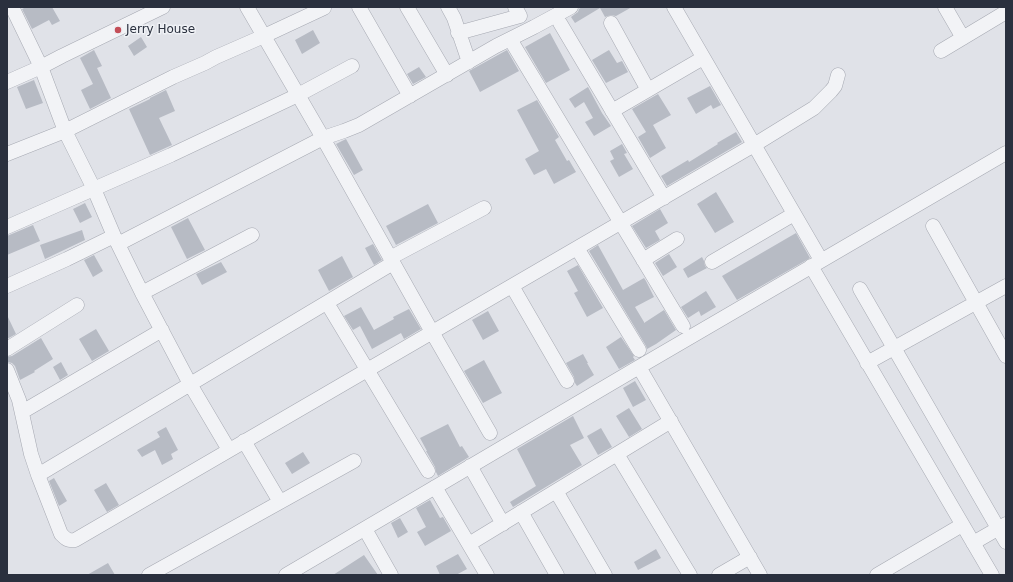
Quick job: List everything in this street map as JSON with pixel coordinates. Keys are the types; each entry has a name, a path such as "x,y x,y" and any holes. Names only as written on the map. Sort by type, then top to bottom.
{"street":[{"path":"7,9 12,7 41,67 65,131 94,189 116,240 142,293 190,384 229,450"},
{"path":"7,82 41,67 163,7"},
{"path":"247,7 490,433"},
{"path":"359,7 410,96"},
{"path":"407,7 447,75"},
{"path":"448,7 454,18 469,62"},
{"path":"458,32 520,16 515,7"},
{"path":"7,286 67,259 116,240 323,138 359,125 510,39 571,7"},
{"path":"674,7 794,214 816,263 867,363 992,575"},
{"path":"945,7 963,38"},
{"path":"7,154 65,131 173,76 205,63 216,56 264,36 324,8"},
{"path":"941,51 1006,12"},
{"path":"560,23 664,198"},
{"path":"611,24 648,90"},
{"path":"510,39 683,326"},
{"path":"612,111 703,58"},
{"path":"7,227 171,155 298,95 352,66"},
{"path":"7,370 16,391 31,454 38,476 61,534 70,541 75,540 754,145 814,108 835,86 838,75"},
{"path":"286,575 1006,153"},
{"path":"38,476 327,303 392,260 484,208"},
{"path":"712,262 794,214"},
{"path":"933,226 1006,356"},
{"path":"142,293 252,235"},
{"path":"643,260 677,239"},
{"path":"578,248 639,350"},
{"path":"512,286 567,381"},
{"path":"867,363 1006,286"},
{"path":"860,289 1002,526 1006,542"},
{"path":"327,303 428,471"},
{"path":"7,349 78,305"},
{"path":"22,412 162,330"},
{"path":"639,367 760,575"},
{"path":"469,544 671,421"},
{"path":"244,441 280,502"},
{"path":"616,454 690,575"},
{"path":"149,575 167,571 280,502 354,461"},
{"path":"470,466 503,524"},
{"path":"435,487 469,544 482,573"},
{"path":"556,492 605,575"},
{"path":"521,512 557,575"},
{"path":"877,575 962,525"},
{"path":"973,542 1002,526"},
{"path":"365,529 391,575"},
{"path":"719,575 750,557"}],"building":[{"path":"26,7 52,7 60,21 52,25 49,20 32,29 22,9"},
{"path":"582,7 632,7 616,16 611,15 605,17 600,8 575,23 571,17"},
{"path":"313,30 320,43 302,54 295,40"},
{"path":"550,33 570,70 546,83 525,47"},
{"path":"141,37 147,47 134,56 128,46"},
{"path":"94,50 102,66 97,68 111,98 90,109 81,90 93,84 80,58"},
{"path":"507,50 519,71 480,92 469,71"},
{"path":"609,50 617,63 622,61 628,72 606,83 592,60"},
{"path":"419,67 426,77 413,84 407,74"},
{"path":"34,80 43,103 26,109 17,87"},
{"path":"710,86 721,105 713,109 711,105 696,114 687,98"},
{"path":"588,87 611,126 594,136 585,122 593,118 584,102 575,108 569,99"},
{"path":"166,90 175,111 159,118 172,145 150,155 129,109"},
{"path":"658,94 671,115 653,125 666,148 650,158 638,137 646,132 632,109"},
{"path":"537,100 559,137 555,140 567,161 569,160 576,172 554,184 546,169 534,175 525,159 539,151 517,110"},
{"path":"736,132 742,142 667,186 661,176 688,160 689,162"},
{"path":"346,139 363,170 354,175 336,144"},
{"path":"622,144 627,153 624,154 633,169 619,177 610,161 614,159 610,151"},
{"path":"716,192 734,222 715,233 697,204"},
{"path":"85,203 92,217 80,223 73,209"},
{"path":"428,204 438,223 396,245 386,226"},
{"path":"660,209 668,223 655,231 660,240 646,248 632,226"},
{"path":"188,218 205,250 187,259 171,227"},
{"path":"33,225 40,241 7,255 7,236"},
{"path":"82,230 85,240 45,259 40,245"},
{"path":"796,233 810,258 737,300 722,276"},
{"path":"373,244 382,260 374,265 365,248"},
{"path":"598,245 623,290 644,278 646,281 654,297 635,307 644,323 664,310 676,330 647,349 589,251"},
{"path":"669,254 677,267 663,276 655,263"},
{"path":"94,255 103,271 93,277 84,260"},
{"path":"342,256 353,277 329,291 318,270"},
{"path":"702,257 707,268 688,278 683,269"},
{"path":"221,262 227,272 202,285 196,274"},
{"path":"578,265 603,308 587,317 574,293 578,291 567,271"},
{"path":"706,291 716,307 701,316 699,311 688,318 681,307"},
{"path":"361,307 374,330 394,319 393,317 409,309 421,329 404,339 401,333 372,349 360,326 353,330 344,316"},
{"path":"488,311 499,331 483,340 472,320"},
{"path":"7,315 16,334 7,339"},
{"path":"96,329 109,351 92,361 79,339"},
{"path":"621,337 634,356 633,357 635,360 619,369 606,347"},
{"path":"41,338 53,359 34,371 35,372 20,380 15,366 8,362 7,357 12,356"},
{"path":"583,354 594,375 577,386 566,363"},
{"path":"484,360 502,393 483,403 464,371"},
{"path":"61,362 68,375 60,380 53,367"},
{"path":"635,381 646,400 633,407 623,388"},
{"path":"629,408 642,429 629,437 616,416"},
{"path":"573,416 584,438 570,445 582,465 513,507 510,502 536,486 517,449"},
{"path":"448,424 460,447 462,446 469,457 438,476 420,438"},
{"path":"166,427 178,450 171,454 173,459 162,465 155,450 142,457 137,450 160,437 157,432"},
{"path":"601,428 612,447 598,455 587,436"},
{"path":"303,452 310,463 292,474 285,463"},
{"path":"54,478 67,501 59,506 49,481"},
{"path":"106,483 119,505 107,512 94,490"},
{"path":"430,500 440,518 443,517 451,531 425,546 417,532 426,527 416,508"},
{"path":"400,518 408,532 398,538 391,523"},
{"path":"656,549 661,558 638,570 634,562"},
{"path":"458,554 467,569 456,575 440,575 436,566"},
{"path":"364,555 378,575 333,575"},
{"path":"108,563 115,575 87,575"}],"place":[{"name":"Jerry House","path":"118,30"}]}
